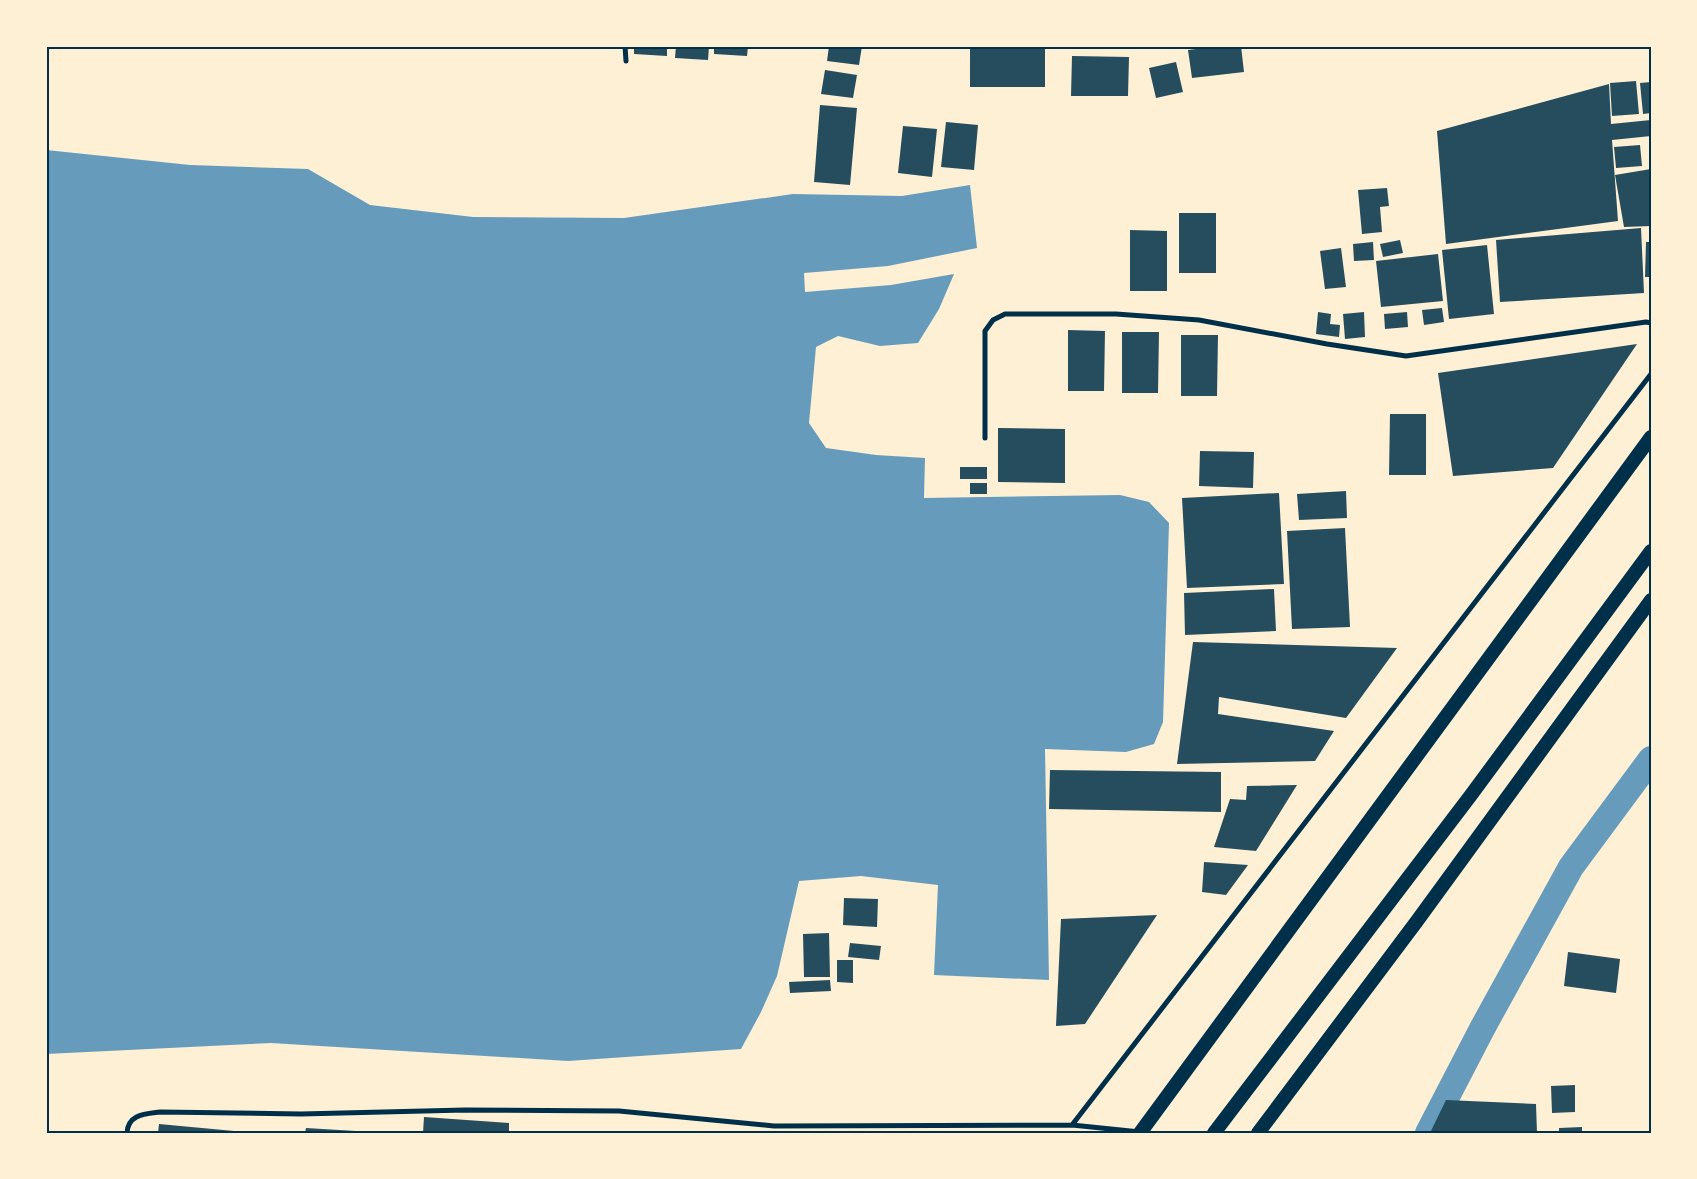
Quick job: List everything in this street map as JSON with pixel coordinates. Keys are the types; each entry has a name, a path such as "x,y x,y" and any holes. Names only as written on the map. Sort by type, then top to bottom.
{"highway":[{"path":"1140,1132 1651,437"},
{"path":"1214,1133 1471,795 1651,551"},
{"path":"1258,1133 1417,921 1651,600"}],"street":[{"path":"625,46 626,61"},
{"path":"985,438 985,331 993,320 1005,314 1116,314 1199,320 1327,344 1406,356 1646,322 1651,323"},
{"path":"1072,1125 1651,374"},
{"path":"127,1133 130,1121 139,1115 160,1112 301,1114 465,1110 618,1111 774,1126 1072,1125 1140,1132"}],"water":[{"path":"46,150 190,165 308,169 370,205 473,217 624,218 793,194 902,196 970,185 977,248 888,266 804,273 805,292 891,285 954,274 939,309 918,343 880,346 838,336 816,347 809,423 826,448 876,455 925,458 924,498 1120,495 1149,502 1169,523 1163,722 1154,744 1126,752 1045,749 1049,980 934,975 938,885 861,876 799,881 777,976 761,1012 741,1049 568,1061 271,1043 46,1054"}],"building":[{"path":"634,46 667,46 667,56 634,54"},
{"path":"676,46 709,46 708,60 675,58"},
{"path":"714,46 748,46 747,56 714,54"},
{"path":"829,46 862,46 859,65 827,61"},
{"path":"970,46 1045,46 1045,87 970,87"},
{"path":"1220,46 1241,46 1244,72 1192,78 1188,50"},
{"path":"1072,56 1129,57 1128,96 1071,96"},
{"path":"1176,62 1183,92 1156,98 1149,68"},
{"path":"825,70 857,75 853,98 821,94"},
{"path":"1636,81 1639,114 1612,116 1610,83"},
{"path":"1651,82 1651,113 1643,114 1640,83"},
{"path":"1609,84 1611,124 1651,120 1651,136 1612,140 1618,221 1446,244 1437,131"},
{"path":"820,105 857,108 850,185 814,182"},
{"path":"946,122 978,125 974,170 941,167"},
{"path":"903,126 937,129 932,177 898,173"},
{"path":"1640,145 1642,166 1616,168 1614,147"},
{"path":"1651,169 1651,226 1624,227 1615,175"},
{"path":"1387,188 1389,206 1380,207 1382,232 1362,234 1358,190"},
{"path":"1179,213 1216,213 1216,273 1179,273"},
{"path":"1641,228 1644,293 1500,302 1496,240"},
{"path":"1130,230 1167,231 1167,291 1130,291"},
{"path":"1400,240 1403,253 1383,257 1380,244"},
{"path":"1373,242 1374,260 1354,261 1353,244"},
{"path":"1646,242 1651,242 1651,277 1645,277"},
{"path":"1487,245 1494,314 1449,319 1442,250"},
{"path":"1341,248 1346,287 1325,289 1320,251"},
{"path":"1438,254 1443,301 1381,307 1376,261"},
{"path":"1442,308 1444,322 1424,325 1422,310"},
{"path":"1318,312 1331,314 1330,324 1340,325 1339,337 1316,334"},
{"path":"1364,312 1365,337 1345,339 1343,314"},
{"path":"1407,312 1408,327 1385,329 1384,314"},
{"path":"1068,330 1105,331 1104,391 1068,391"},
{"path":"1122,332 1159,332 1158,393 1122,393"},
{"path":"1181,335 1218,335 1217,396 1181,396"},
{"path":"1637,344 1553,468 1453,476 1438,373"},
{"path":"1390,414 1426,414 1426,475 1389,475"},
{"path":"998,428 1065,429 1065,483 998,482"},
{"path":"1200,451 1254,452 1253,488 1199,486"},
{"path":"960,467 987,467 987,479 960,479"},
{"path":"970,483 987,483 987,494 970,494"},
{"path":"1346,491 1347,518 1299,520 1297,494"},
{"path":"1279,493 1284,584 1187,588 1182,498"},
{"path":"1345,528 1350,627 1292,629 1287,531"},
{"path":"1274,589 1276,631 1185,635 1184,593"},
{"path":"1193,642 1397,648 1346,718 1219,697 1218,714 1334,731 1315,761 1177,764"},
{"path":"1050,770 1221,772 1221,812 1049,809"},
{"path":"1297,785 1256,851 1214,847 1230,799 1246,800 1247,786"},
{"path":"1204,862 1248,865 1226,895 1202,892"},
{"path":"844,898 878,899 877,927 843,925"},
{"path":"1157,915 1085,1024 1056,1026 1061,919"},
{"path":"829,933 830,977 804,977 803,934"},
{"path":"850,943 881,946 879,960 848,957"},
{"path":"1568,952 1620,959 1616,993 1564,986"},
{"path":"837,960 853,960 853,983 837,982"},
{"path":"830,980 831,991 790,993 789,982"},
{"path":"1575,1085 1575,1112 1552,1113 1551,1086"},
{"path":"1446,1100 1536,1104 1537,1133 1430,1133"},
{"path":"424,1117 509,1123 509,1133 423,1133"},
{"path":"159,1124 234,1131 234,1133 158,1133"},
{"path":"1582,1127 1582,1133 1559,1133 1559,1128"},
{"path":"306,1128 356,1131 356,1133 305,1133"}],"waterway":[{"path":"1428,1133 1483,1027 1571,867 1651,759"}]}
